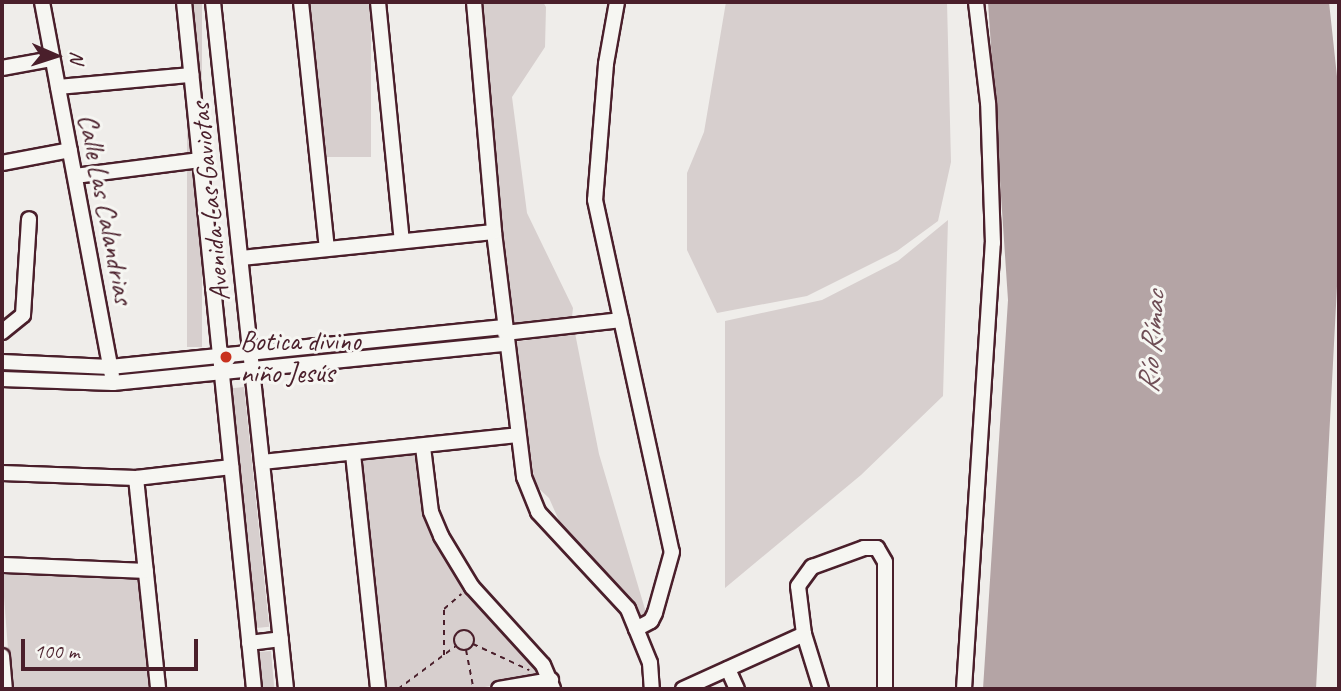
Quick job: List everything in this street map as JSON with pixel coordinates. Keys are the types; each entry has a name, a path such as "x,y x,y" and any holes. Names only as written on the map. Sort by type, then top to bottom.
{"street":[{"name":"Calle Las Calandrias","path":"42,2 113,383"},
{"name":"Avenida Las Gaviotas","path":"184,2 254,689"},
{"name":"Avenida Las Gaviotas","path":"213,2 286,689"},
{"path":"301,2 327,249"},
{"path":"378,2 402,241"},
{"path":"474,2 494,232 524,477 538,512 565,545 606,581 628,609 650,663 652,689"},
{"path":"617,2 606,64 595,200 672,552 651,621 636,629"},
{"path":"964,689 993,243 988,103 976,2"},
{"path":"2,68 52,59"},
{"path":"58,87 191,75"},
{"path":"2,163 70,150"},
{"path":"75,176 200,160"},
{"path":"2,332 13,328 23,315 29,219"},
{"path":"241,258 494,232"},
{"path":"2,379 113,383 222,373 621,320"},
{"path":"2,362 110,367 250,353 505,335"},
{"path":"262,462 519,435"},
{"path":"423,447 432,512 457,565 552,685"},
{"path":"353,454 377,689"},
{"path":"2,473 136,478 231,467"},
{"path":"136,478 158,689"},
{"path":"821,689 804,634 797,598 801,578 812,567 845,552 877,548 885,562 885,689"},
{"path":"2,565 146,570"},
{"path":"683,689 804,634"},
{"path":"249,643 282,639"},
{"path":"2,656 5,689"},
{"path":"728,669 737,689"},
{"path":"499,689 552,685"}],"path":[{"path":"444,655 444,609 465,591"},
{"path":"456,646 454,639 461,630 471,633 473,644"},
{"path":"466,649 473,644"},
{"path":"473,644 533,672"},
{"path":"398,689 456,646"},
{"path":"456,646 466,649"},
{"path":"466,649 472,685"}],"shaded area":[{"path":"187,2 202,2 202,347 187,347"},
{"path":"309,2 371,2 371,157 309,157"},
{"path":"481,2 543,2 546,7 545,47 512,97 527,213 573,308 572,317 511,324"},
{"path":"726,2 947,2 951,162 938,221 897,251 807,296 717,313 687,250 687,173 704,132"},
{"path":"948,220 943,396 861,475 725,588 725,321 822,300 898,261"},
{"path":"575,333 599,454 647,616 637,621 565,534 549,498 535,485 515,342"},
{"path":"244,387 269,627 252,628 227,389"},
{"path":"417,454 432,530 445,557 535,663 538,674 533,679 473,689 381,689 361,459"},
{"path":"2,571 141,579 155,689 11,689"},
{"path":"271,651 274,689 259,689 256,652"}],"water":[{"name":"Río Rímac","path":"988,2 1329,2 1339,95 1339,248 1316,689 983,689 1008,300"}],"place":[{"name":"Botica divino niño Jesús","path":"226,357"}]}
